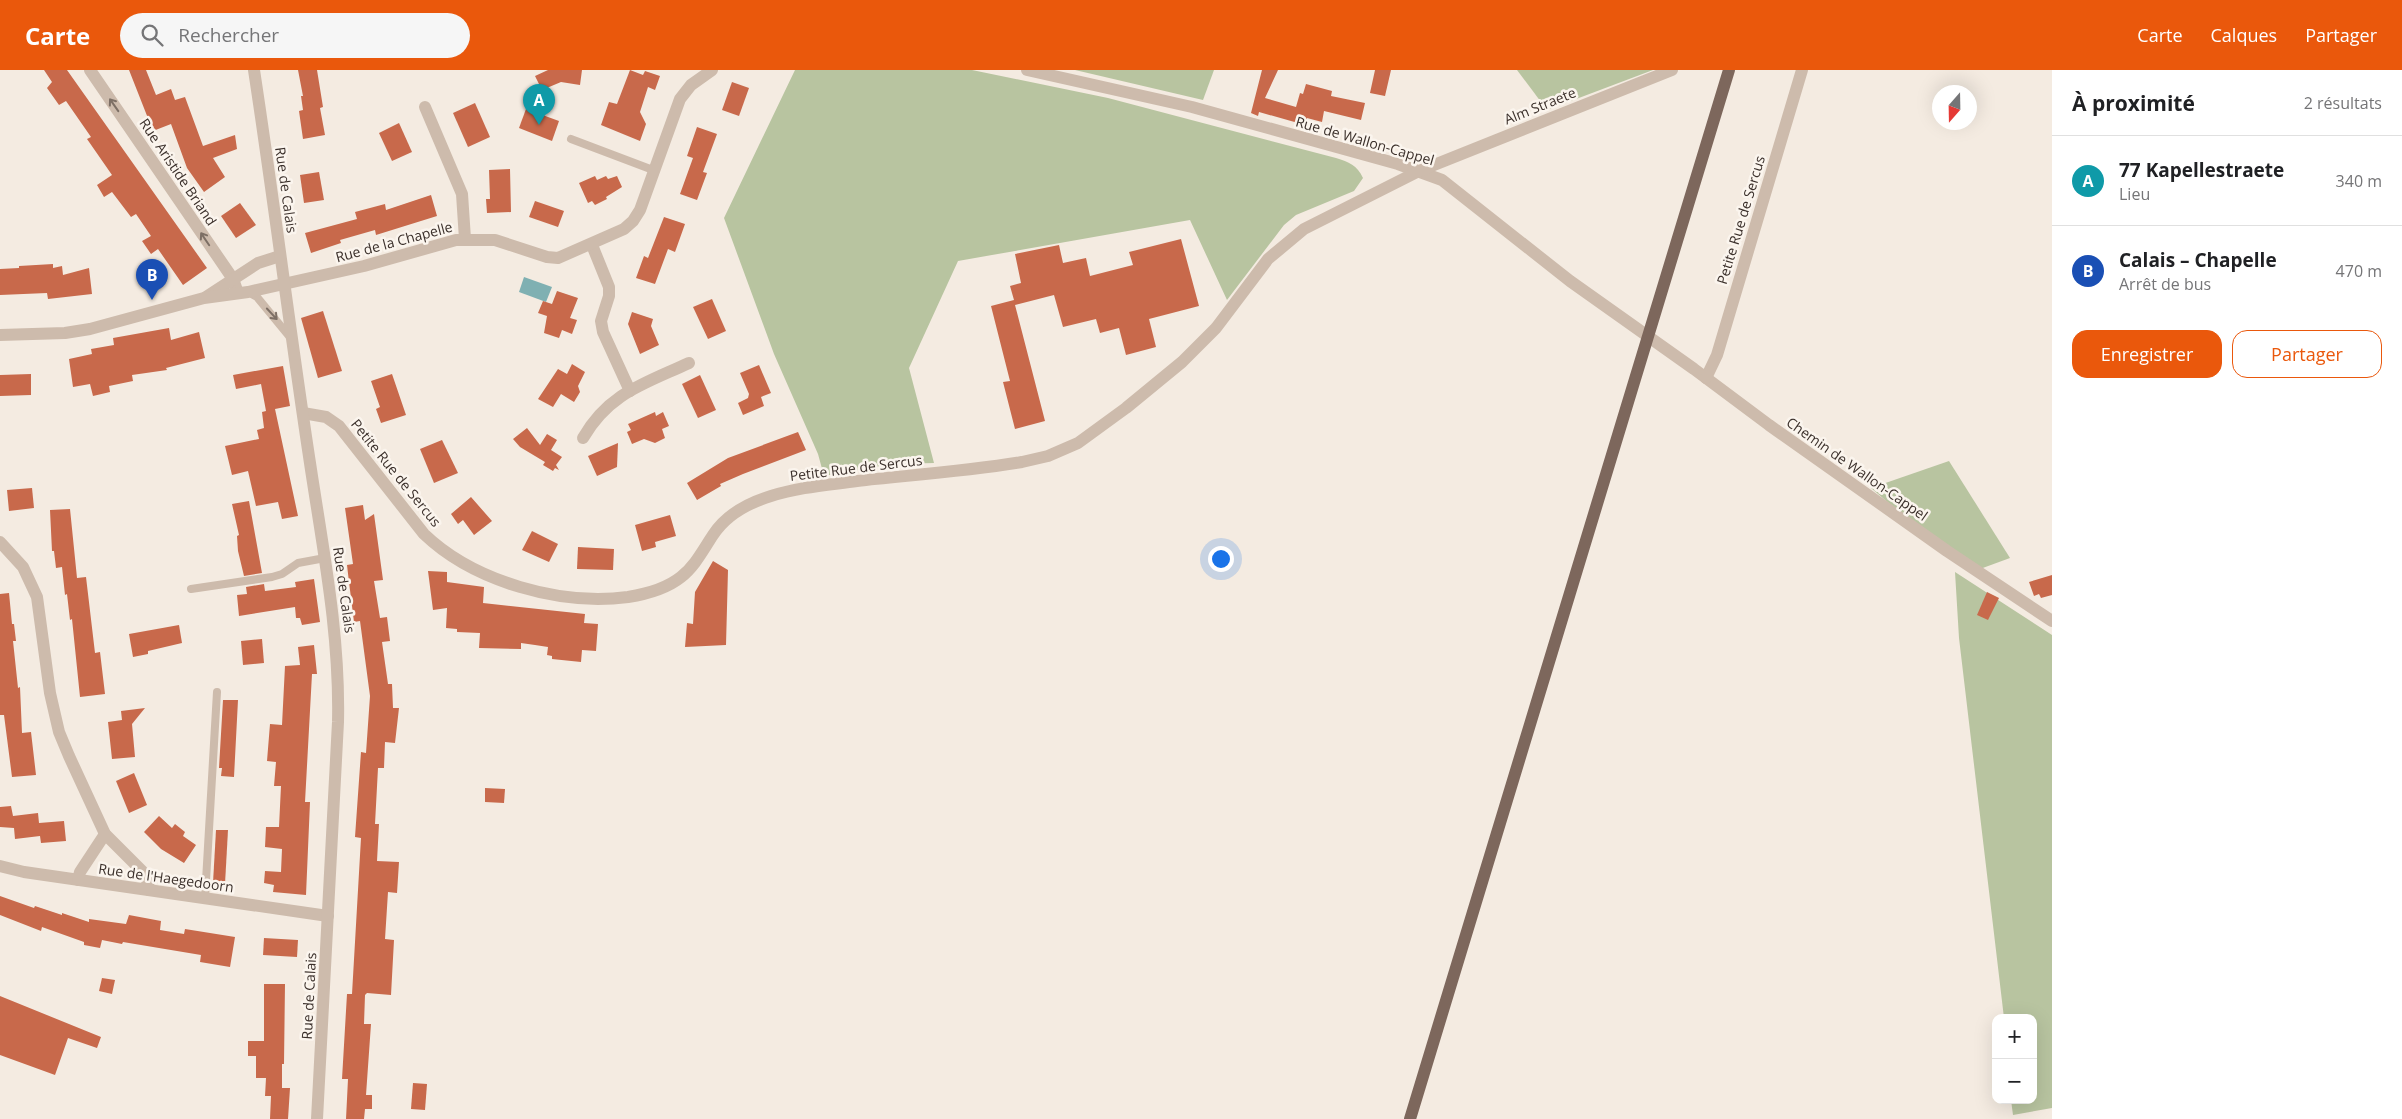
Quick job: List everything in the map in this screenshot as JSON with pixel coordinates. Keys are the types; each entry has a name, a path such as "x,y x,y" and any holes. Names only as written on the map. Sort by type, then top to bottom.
{"main road":[{"path":"1410,1119 1729,70"}],"street":[{"name":"Rue Aristide Briand","path":"90,70 243,292"},
{"name":"Rue de Calais","path":"254,70 292,340 326,558 335,626 339,688 317,1119"},
{"name":"Rue de la Chapelle","path":"0,335 65,333 90,329 204,298 284,284 377,263 447,242 465,239 500,242 553,258 563,257 624,229 633,221 640,210 680,99 691,85 712,70"},
{"name":"Rue de Wallon-Cappel","path":"1027,70 1192,107 1419,171 1449,184 1539,257 1648,336"},
{"name":"Alm Straete","path":"1419,171 1672,70"},
{"name":"Petite Rue de Sercus","path":"1706,378 1717,355 1802,70"},
{"path":"424,107 462,194 465,239"},
{"name":"Petite Rue de Sercus","path":"303,413 326,417 339,426 424,534 440,548 461,560 517,586 559,598 600,599 641,595 662,588 679,579 691,567 713,535 727,519 745,506 770,496 822,486 1022,462 1048,456 1078,442 1126,408 1200,345 1216,328 1259,269 1285,243 1326,217 1419,171"},
{"path":"592,245 609,287 609,296 601,321 602,332 630,390"},
{"name":"Rue de la Chapelle","path":"204,298 258,263 280,256"},
{"name":"Chemin de Wallon-Cappel","path":"1648,336 1849,483 2052,621"},
{"path":"583,438 602,411 630,390 689,363"},
{"path":"0,542 23,567 34,586 41,615 47,679 59,732 105,834 144,873 148,883 148,890"},
{"path":"78,880 80,872 105,834"},
{"name":"Rue de l'Haegedoorn","path":"0,866 78,880 328,916"}],"lane":[{"path":"571,139 653,170"},
{"path":"243,292 257,297 292,340"},
{"path":"191,590 272,577 282,574 298,563 326,558"},
{"path":"205,898 217,692"}],"green space":[{"path":"795,70 972,70 1108,98 1336,158 1352,165 1363,178 1354,191 1296,215 1284,225 1227,300 1190,220 958,261 909,368 934,463 893,464 824,476 818,454 774,354 724,218"},
{"path":"1075,70 1214,70 1203,100"},
{"path":"1517,70 1653,70 1547,110"},
{"path":"1949,461 2010,558 1980,569 1898,511 1871,488"},
{"path":"1955,572 2052,635 2052,1108 2013,1115 2012,1104 2037,1104 2037,1014 2004,1014 1959,638"}],"water":[{"path":"524,277 552,287 546,302 519,292"}],"building":[{"path":"44,70 67,70 207,268 183,285 158,249 151,254 142,241 151,236 136,214 131,217 112,192 104,197 97,185 112,175 87,139 91,137 66,101 59,105 47,88 52,82"},
{"path":"129,70 146,70 156,95 171,89 175,100 185,97 203,146 235,135 237,149 213,158 225,177 204,192 187,168 171,124 153,131"},
{"path":"298,70 317,70 323,107 320,108 325,135 303,139 299,111 303,110 301,96 303,96"},
{"path":"548,70 582,70 580,85 561,82 542,90 535,76"},
{"path":"630,70 643,75 645,71 660,76 655,90 648,87 640,112 646,124 640,141 601,125 609,102 617,104"},
{"path":"1262,70 1278,70 1265,98 1296,107 1300,93 1303,94 1306,84 1332,91 1331,96 1365,103 1361,120 1324,111 1322,122 1307,118 1305,125 1259,112 1258,116 1251,113"},
{"path":"1375,70 1391,70 1385,96 1370,93"},
{"path":"732,82 749,88 739,116 722,110"},
{"path":"475,103 490,137 468,147 453,113"},
{"path":"526,109 559,121 552,141 519,128"},
{"path":"399,123 412,152 392,161 379,133"},
{"path":"697,127 717,134 703,172 707,173 697,200 680,194 693,158 687,156"},
{"path":"510,169 511,212 487,213 486,199 490,199 489,170"},
{"path":"319,172 324,200 304,203 300,175"},
{"path":"595,176 597,180 606,176 608,179 617,176 622,187 606,197 607,199 595,205 592,201 588,203 579,183"},
{"path":"431,195 437,216 376,235 375,230 340,240 341,243 311,253 305,233 357,219 355,212 385,204 386,210"},
{"path":"535,201 564,211 558,227 529,217"},
{"path":"240,203 256,225 236,238 221,216"},
{"path":"664,217 685,224 675,252 668,249 655,284 636,278 644,256 648,258"},
{"path":"1181,239 1199,306 1149,319 1156,347 1126,355 1119,328 1100,333 1096,319 1063,327 1054,295 1015,305 1045,421 1015,429 1003,382 1010,381 991,306 1014,300 1010,286 1021,283 1015,254 1059,245 1063,263 1086,258 1090,276 1133,265 1129,252"},
{"path":"53,264 53,268 62,266 63,275 89,268 92,294 48,299 47,293 0,295 0,269"},
{"path":"557,291 578,298 570,318 577,320 572,334 562,330 559,338 544,333 547,316 538,313 543,301 552,304"},
{"path":"712,299 726,331 708,339 693,307"},
{"path":"323,311 342,371 318,378 301,318"},
{"path":"632,312 653,319 651,326 659,345 640,354 628,324"},
{"path":"169,328 171,340 199,332 205,358 166,368 167,370 132,375 133,381 109,386 110,392 93,396 90,384 73,387 69,359 92,354 91,349 114,345 113,338"},
{"path":"572,364 585,372 578,386 580,392 574,402 561,394 553,407 538,399 558,369 567,374"},
{"path":"759,365 771,393 761,397 764,406 743,415 738,403 748,398 749,394 740,373"},
{"path":"283,366 290,406 275,409 298,516 282,519 278,502 256,506 248,471 232,475 225,446 259,439 257,430 264,428 262,412 266,411 261,384 236,389 233,375"},
{"path":"31,374 31,395 0,396 0,375"},
{"path":"392,374 406,415 381,423 376,409 380,407 371,381"},
{"path":"700,375 716,410 698,418 682,384"},
{"path":"655,412 656,416 663,412 669,426 662,429 665,438 655,443 644,439 632,444 627,432 631,430 628,424"},
{"path":"527,428 540,445 547,434 557,440 551,450 562,457 556,465 559,470 555,468 553,471 543,465 545,462 520,447 513,439"},
{"path":"798,432 806,450 720,484 721,486 697,500 687,483 728,458"},
{"path":"442,440 458,473 434,483 420,449"},
{"path":"618,443 617,467 597,476 588,456"},
{"path":"32,488 34,508 9,511 7,490"},
{"path":"471,497 492,521 474,535 463,520 458,524 451,514"},
{"path":"249,501 262,573 244,576 238,551 237,536 239,535 232,504"},
{"path":"363,505 365,520 374,514 383,580 374,581 380,618 387,617 390,641 382,642 388,684 392,684 393,708 399,708 395,743 385,742 384,768 378,768 375,824 379,824 377,861 399,862 397,893 388,892 385,939 394,940 391,995 367,993 365,995 364,1024 371,1024 366,1095 372,1095 372,1109 365,1109 364,1119 346,1119 348,1079 342,1079 347,994 352,994 361,838 355,837 361,752 366,753 370,696 360,621 354,622 347,565 353,564 345,508"},
{"path":"70,509 77,578 86,577 95,653 100,652 105,694 80,697 72,619 70,620 67,594 65,595 62,567 56,568 54,551 52,551 50,510"},
{"path":"670,515 676,536 655,542 656,547 642,551 635,525"},
{"path":"532,531 558,544 549,562 522,550"},
{"path":"578,547 614,549 613,570 577,569"},
{"path":"713,561 728,570 726,645 685,647 687,623 693,624 695,592"},
{"path":"428,571 447,572 447,582 484,587 483,603 585,614 584,623 598,624 596,651 582,650 581,662 552,659 552,656 547,655 548,647 521,643 521,649 479,648 480,633 457,632 457,629 446,628 447,608 433,610"},
{"path":"2052,575 2052,595 2041,598 2039,594 2034,596 2029,582"},
{"path":"314,579 320,622 302,625 300,618 296,618 295,607 239,616 237,595 247,594 246,587 264,584 265,591 296,587 295,582"},
{"path":"1987,592 1999,598 1988,620 1977,615"},
{"path":"9,593 12,624 14,624 16,641 13,641 18,688 20,687 22,733 31,732 36,775 12,777 4,715 0,715 0,594"},
{"path":"179,625 182,643 148,651 148,654 133,657 129,634"},
{"path":"262,639 264,663 243,665 241,641"},
{"path":"314,645 317,674 312,674 305,802 310,802 306,895 273,892 274,885 264,883 265,871 281,872 282,849 265,847 266,827 279,827 281,786 274,786 276,762 267,761 270,724 282,725 285,666 300,665 298,647"},
{"path":"223,700 238,700 234,777 221,776 222,768 219,768"},
{"path":"145,708 132,724 135,757 112,759 108,722 122,720 121,711"},
{"path":"134,773 147,805 129,813 116,781"},
{"path":"485,788 505,789 504,803 485,802"},
{"path":"11,806 13,816 38,813 39,823 64,821 66,841 41,843 40,836 15,839 14,828 0,827 0,807"},
{"path":"159,816 172,828 175,824 185,832 183,836 196,845 184,863 161,849 144,832"},
{"path":"216,830 228,830 225,884 213,883"},
{"path":"0,896 34,908 35,906 89,922 89,919 126,924 129,915 161,921 160,930 184,934 185,929 235,937 230,967 200,962 201,955 123,942 122,944 102,940 100,948 84,945 84,942 42,927 41,931 0,915"},
{"path":"264,938 298,940 297,957 263,955"},
{"path":"102,978 115,980 112,994 99,991"},
{"path":"264,984 285,984 282,1088 290,1088 288,1119 270,1119 271,1096 265,1096 266,1078 256,1078 256,1056 248,1056 248,1041 264,1041"},
{"path":"0,996 101,1037 97,1048 68,1038 55,1075 0,1055"},
{"path":"413,1083 427,1084 425,1110 411,1109"}],"place":[{"name":"77 Kapellestraete","path":"539,125"},
{"name":"Calais – Chapelle","path":"152,300"}]}
